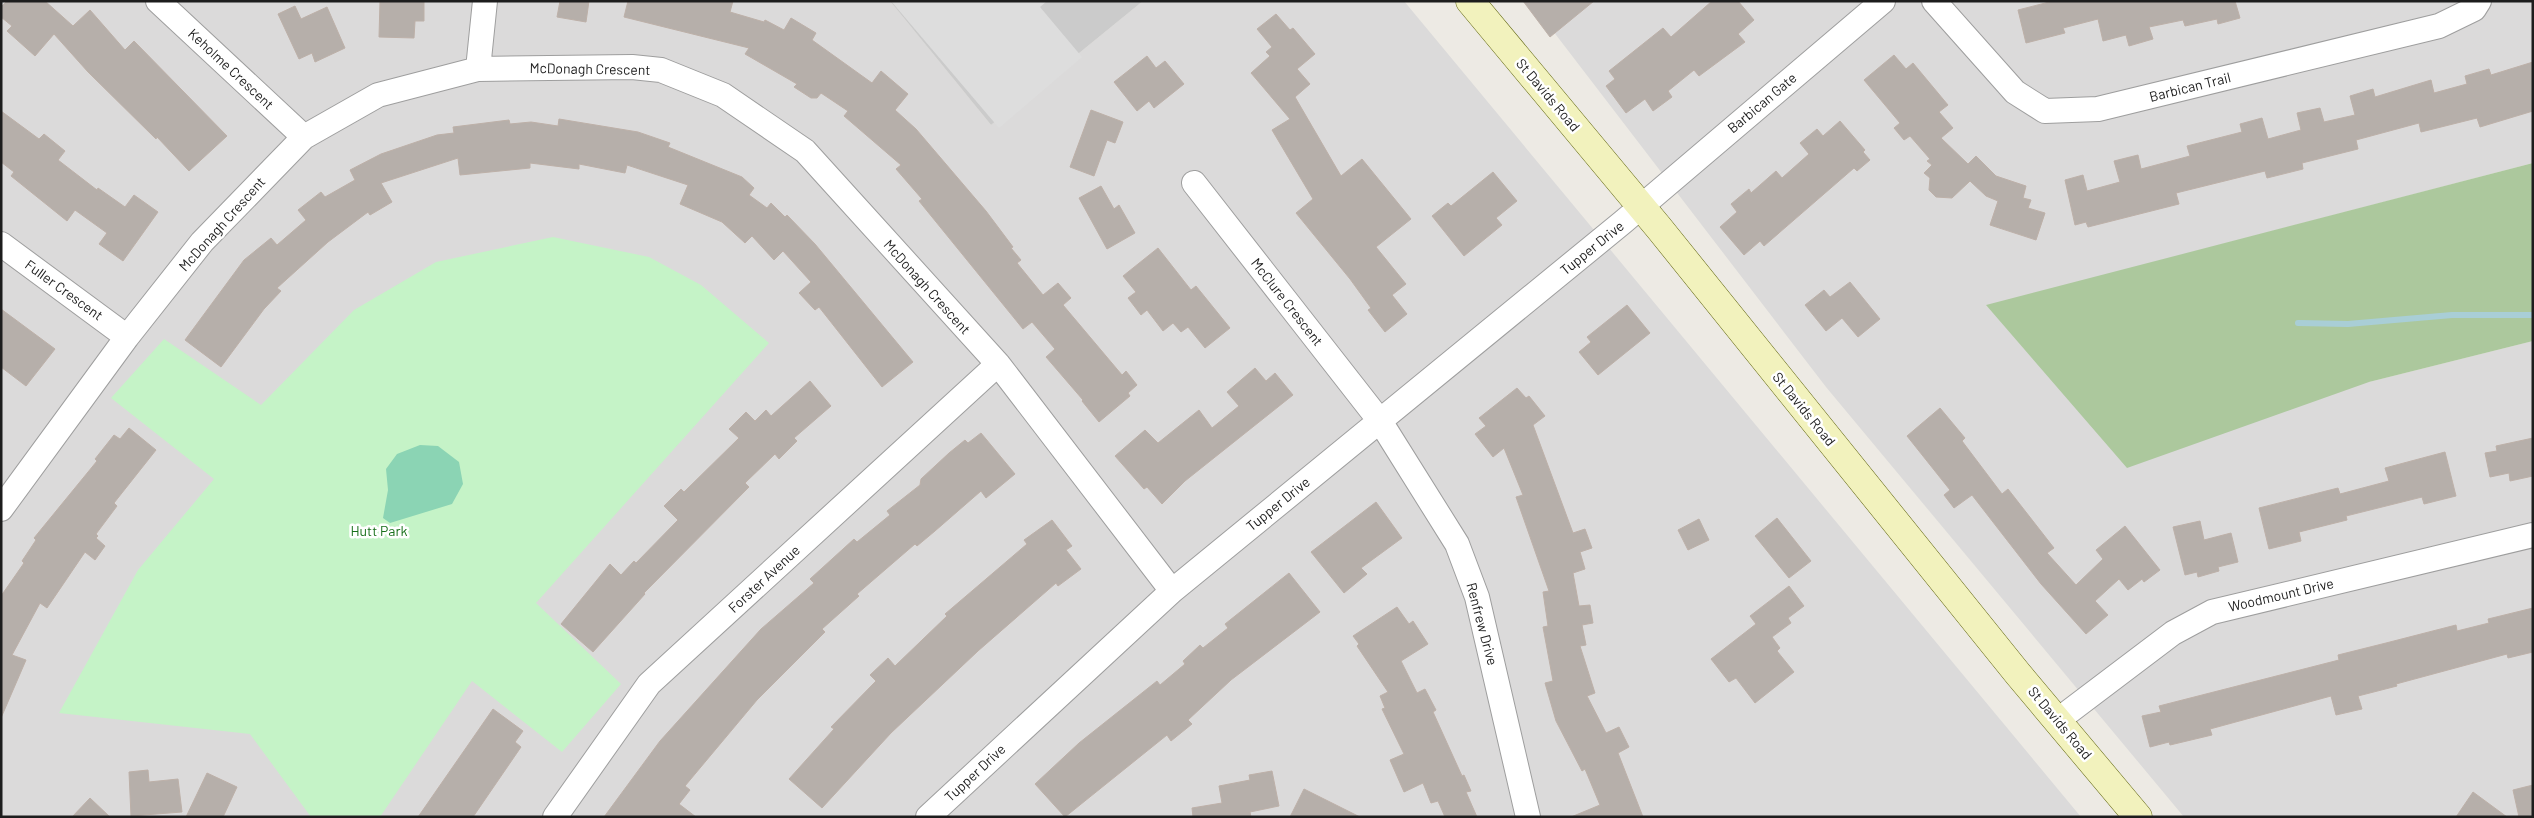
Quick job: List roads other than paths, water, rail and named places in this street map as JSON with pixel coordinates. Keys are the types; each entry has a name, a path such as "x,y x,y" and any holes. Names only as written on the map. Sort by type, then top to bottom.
{"main road":[{"name":"St Davids Road","path":"1470,1 1641,206 2018,674 2138,817"}],"street":[{"name":"Keholme Crescent","path":"158,1 304,136"},
{"path":"478,69 485,1"},
{"name":"Barbican Gate","path":"1641,206 1883,1"},
{"name":"Barbican Trail","path":"1934,1 2015,92 2045,111 2098,109 2439,26 2474,9 2479,1"},
{"name":"McDonagh Crescent","path":"1,509 127,337 202,242 304,136 378,95 478,69 632,67 661,70 723,95 804,151 998,364 1172,591"},
{"name":"McClure Crescent","path":"1194,183 1380,421"},
{"name":"Tupper Drive","path":"933,815 1172,591 1641,206"},
{"name":"Fuller Crescent","path":"1,244 127,337"},
{"name":"Forster Avenue","path":"555,817 649,684 998,364"},
{"name":"Renfrew Drive","path":"1380,421 1457,544 1477,597 1528,817"},
{"name":"Woodmount Drive","path":"2058,720 2173,633 2212,612 2533,535"}],"waterway":[{"path":"2298,323 2348,324 2452,315 2533,315"}],"park label":[{"name":"Hutt Park","path":"379,531"}]}
